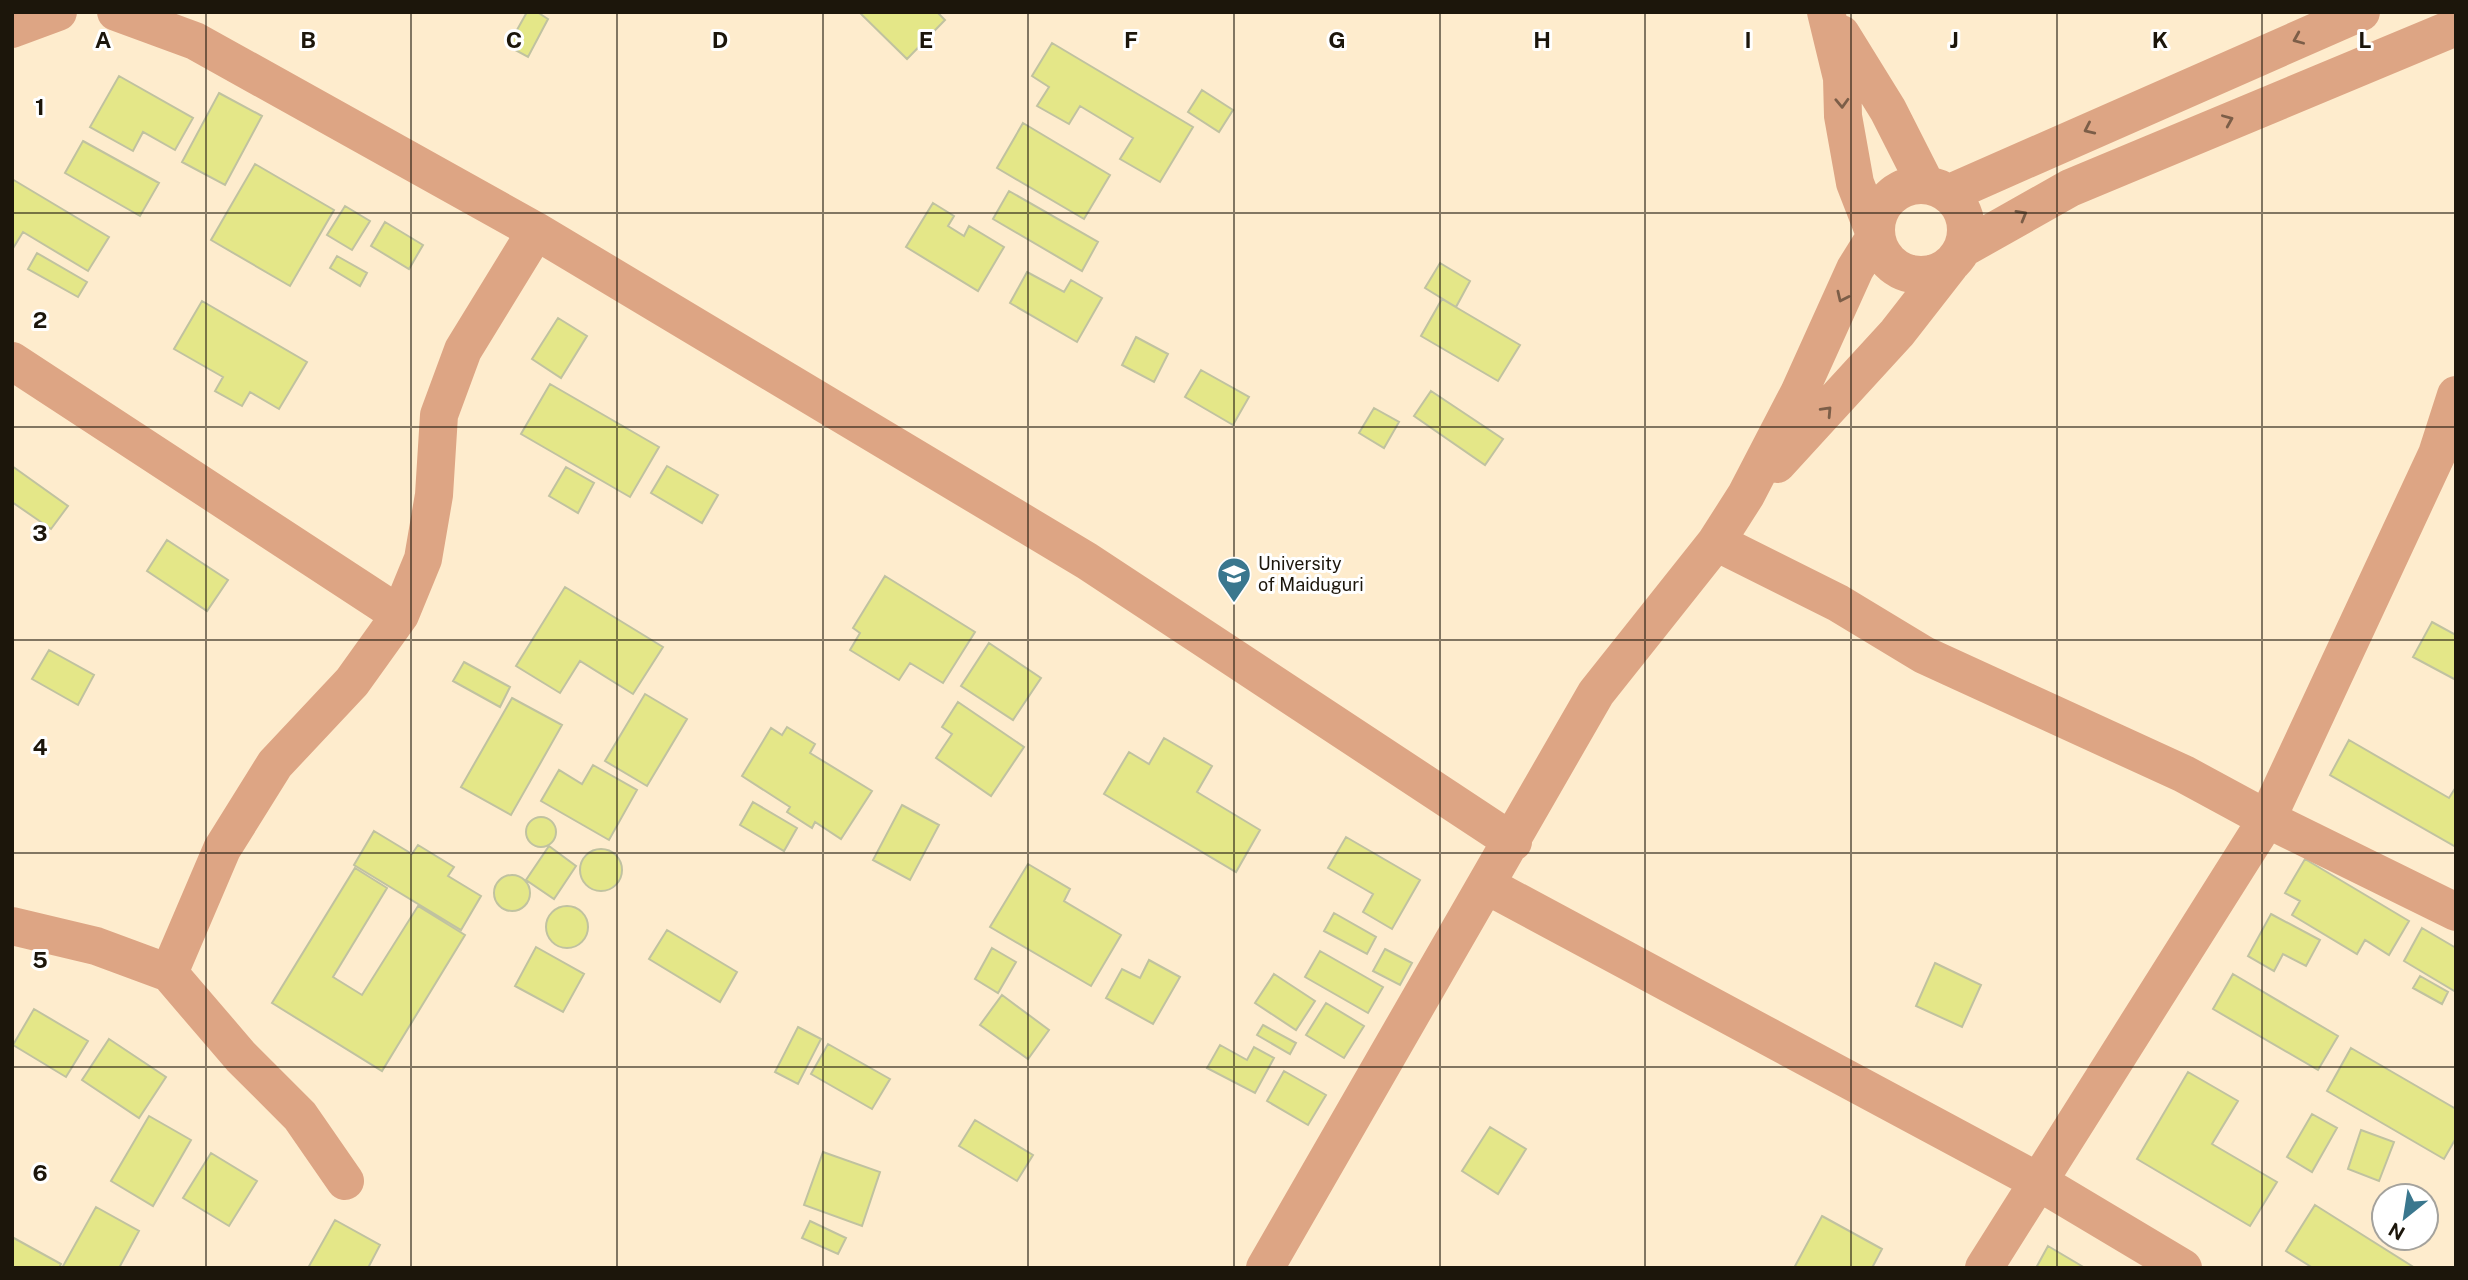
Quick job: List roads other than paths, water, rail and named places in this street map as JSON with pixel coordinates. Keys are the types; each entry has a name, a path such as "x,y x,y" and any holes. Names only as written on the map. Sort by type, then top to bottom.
{"street":[{"path":"12,29 58,12"},
{"path":"116,12 195,41 536,231 1087,561 1513,842"},
{"path":"1746,495 1837,401 1897,333 1956,257 1966,225 1957,202 1937,189 1827,12"},
{"path":"1827,12 1842,78 1843,116 1855,183 1881,253 1891,264 1920,276 1936,272 2070,188 2456,27"},
{"path":"1265,1268 1513,842 1596,693 1716,542 1746,495 1800,393 1855,269 1875,234 1878,212 1889,196 1906,186 1937,189 2361,12"},
{"path":"169,973 222,849 275,764 352,682 400,615 423,559 435,495 439,415 463,351 536,231"},
{"path":"12,361 400,615"},
{"path":"1984,1268 2267,819 2446,459 2456,396"},
{"path":"1716,542 1838,603 1924,655 2184,774 2267,819 2456,912"},
{"path":"1486,885 2039,1182 2183,1268"},
{"path":"12,926 96,946 169,973 241,1057 300,1116 345,1181"}],"place":[{"name":"University of Maiduguri","path":"1234,604"}]}
